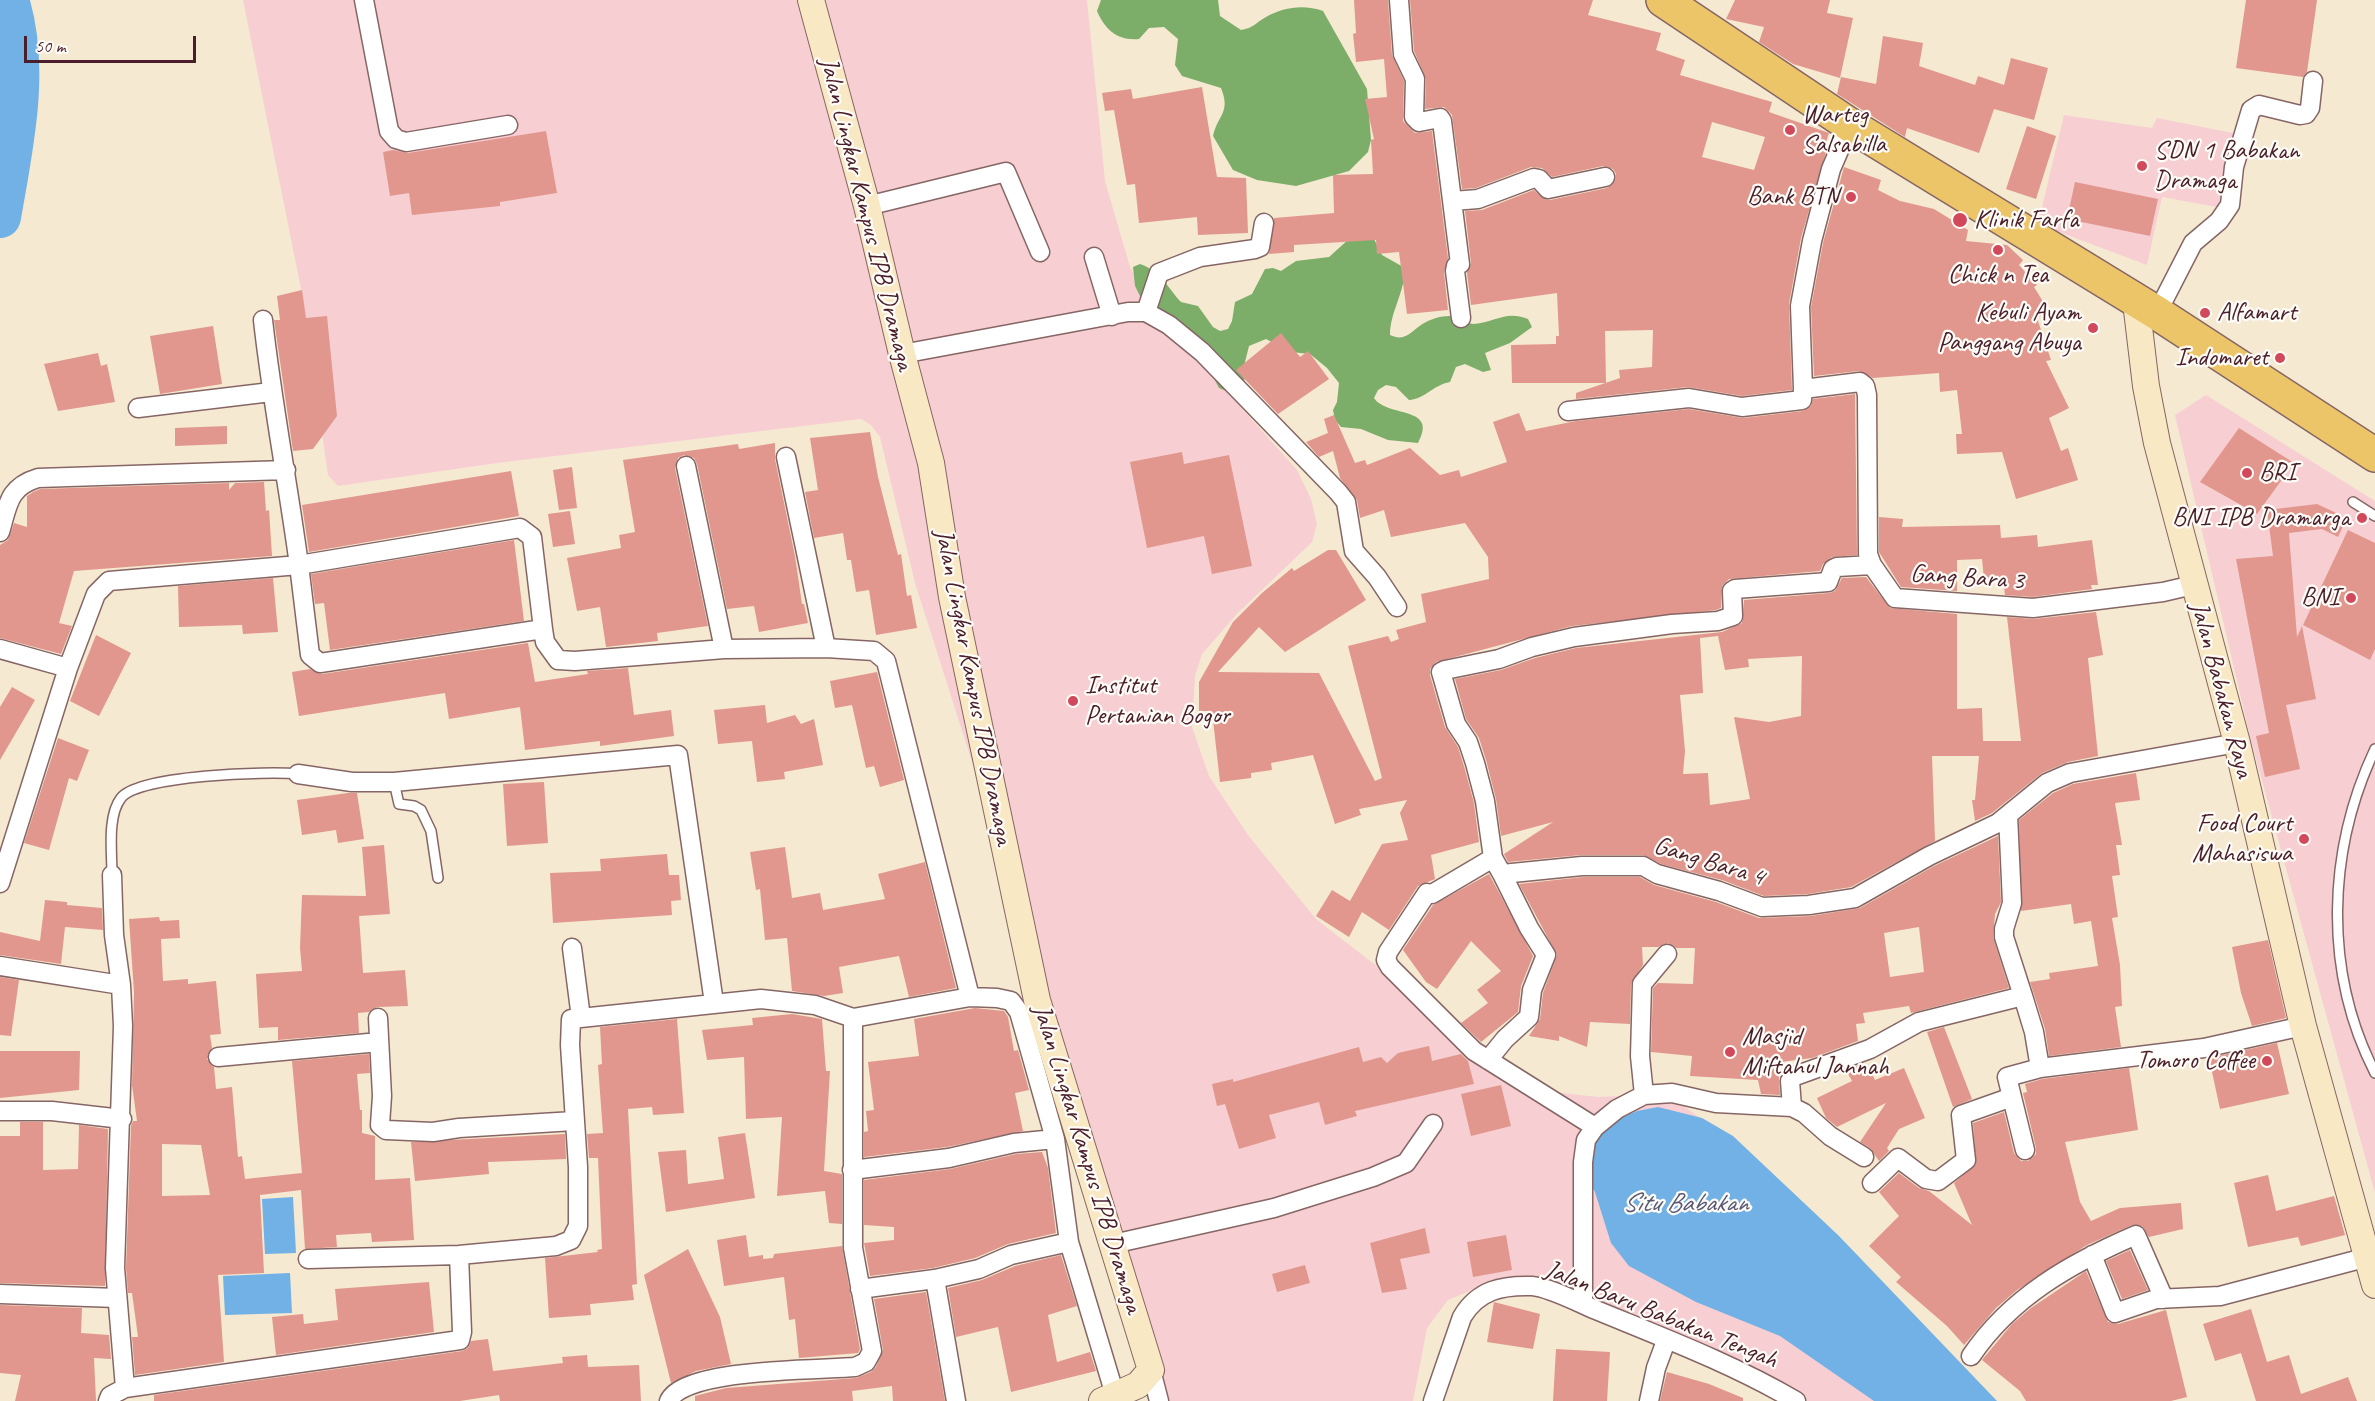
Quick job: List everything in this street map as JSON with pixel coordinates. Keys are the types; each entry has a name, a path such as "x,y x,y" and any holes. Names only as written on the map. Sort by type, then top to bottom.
{"highway":[{"path":"1663,0 1850,124 2147,307 2375,455"}],"street":[{"path":"364,0 389,131 396,139 406,142 508,125"},
{"name":"Jalan Lingkar Kampus IPB Dramaga","path":"811,0 867,206 902,354 931,463 952,597 1037,1000 1151,1370"},
{"path":"1399,0 1403,54 1414,78 1414,117 1419,122 1440,118 1442,121 1454,201 1460,264 1456,266 1455,272 1461,318"},
{"path":"2147,307 2193,243 2219,221 2230,205 2234,167 2251,110 2259,105 2300,116 2307,114 2310,108 2313,81"},
{"path":"1568,411 1689,398 1753,406 1802,400 1800,306 1812,242 1831,169 1850,124"},
{"path":"867,206 1006,172 1040,252"},
{"path":"1454,201 1483,197 1534,178 1539,179 1548,189 1605,177"},
{"path":"1146,312 1159,273 1166,267 1200,257 1260,247 1264,223"},
{"path":"1094,257 1112,316"},
{"name":"Jalan Babakan Raya","path":"2147,307 2146,386 2193,585 2237,743 2304,1026 2375,1285"},
{"path":"902,354 1112,316 1146,312 1169,325 1202,352 1338,492 1346,502 1354,551 1377,577 1397,607"},
{"path":"262,320 271,392 286,470 309,655 320,663 543,629"},
{"path":"1488,1060 1505,1039 1529,1017 1532,990 1546,955 1528,928 1498,866 1475,763 1468,742 1456,724 1441,672 1455,666 1499,659 1532,647 1574,637 1672,624 1718,621 1733,616 1732,591 1735,589 1828,582 1833,569 1872,565 1868,554 1870,502 1865,386 1860,382 1803,389"},
{"path":"138,408 271,392"},
{"path":"786,457 826,648"},
{"path":"686,466 724,649"},
{"path":"0,532 11,496 21,483 38,478 286,470"},
{"path":"0,883 68,668 96,594 109,581 299,565 520,528 532,537 545,642 558,660 575,661 724,649 826,648 874,651 886,661 970,997"},
{"name":"Gang Bara 3","path":"1872,565 1895,598 1989,603 2017,608 2081,604 2112,596 2163,592 2193,585"},
{"path":"0,650 68,668"},
{"name":"Gang Bara 4","path":"1595,1127 1474,1051 1390,967 1386,960 1388,952 1427,893 1432,894 1498,866 1643,866 1657,874 1719,891 1753,905 1809,905 1855,898 2008,815 2047,783 2070,773 2237,743"},
{"path":"298,774 352,782 394,782 678,755 714,1003"},
{"path":"2008,815 2012,903 2004,929 2004,937 2034,1032 2040,1068"},
{"path":"112,875 114,936 121,984 122,1119 115,1268 125,1388"},
{"path":"572,948 581,1018"},
{"path":"1644,1095 1640,1056 1642,984 1667,954"},
{"path":"0,966 121,984"},
{"path":"1792,1107 1790,1081 1795,1076 1870,1049 1919,1022 2023,996"},
{"path":"308,1259 459,1255 556,1246 571,1239 578,1226 578,1167 574,1121 571,1019 761,999 815,1005 853,1018 970,997 997,998 1011,1001 1019,1012 1055,1139 1069,1242 1109,1398 1138,1386 1151,1370"},
{"path":"378,1018 382,1096 380,1125 386,1130 433,1132 459,1128 574,1121"},
{"path":"669,1401 671,1395 687,1384 712,1377 855,1367 866,1362 872,1351 853,1248 853,1018"},
{"path":"2025,1150 2007,1077 2040,1068 2204,1048 2304,1026"},
{"path":"218,1057 379,1042"},
{"path":"1583,1304 1582,1162 1586,1140 1595,1127 1617,1109 1644,1095 1672,1093 1716,1103 1792,1107 1804,1113 1830,1136 1864,1157"},
{"path":"1872,1183 1898,1158 1926,1179 1938,1181 1966,1160 1961,1115 2012,1097"},
{"path":"0,1111 52,1111 122,1119"},
{"path":"1113,1244 1274,1208 1373,1177 1406,1163 1433,1124"},
{"path":"852,1170 949,1158 1014,1143 1055,1139"},
{"path":"1971,1356 2006,1312 2035,1290 2092,1255 2136,1235 2164,1299"},
{"path":"860,1289 935,1279 980,1269 1011,1255 1069,1242"},
{"path":"108,1401 110,1396 125,1388 460,1340 462,1321 459,1255"},
{"path":"2092,1255 2115,1313 2164,1299 2220,1296 2368,1257"},
{"path":"935,1279 956,1401"},
{"name":"Jalan Baru Babakan Tengah","path":"1433,1401 1462,1317 1469,1305 1482,1294 1496,1288 1535,1286 1733,1367 1796,1401"},
{"path":"0,1293 117,1298"},
{"path":"1649,1401 1656,1368 1666,1341"},
{"path":"1151,1370 1159,1401"}],"lane":[{"path":"2354,502 2375,516"},
{"path":"2375,749 2354,807 2342,853 2337,890 2342,975 2355,1025 2375,1073"},
{"path":"112,875 114,816 121,798 129,791 175,780 257,772 298,774"},
{"path":"394,782 399,804 414,806 427,820 435,849 438,878"}],"shaded area":[{"name":"Institut Pertanian Bogor","path":"243,0 1087,0 1105,181 1130,267 1153,309 1297,470 1311,499 1317,524 1312,542 1237,614 1202,654 1195,676 1192,727 1209,776 1248,835 1316,919 1529,1084 1562,1093 1598,1097 1642,1095 1677,1101 1715,1129 1993,1401 1796,1401 1524,1289 1484,1285 1448,1300 1427,1328 1413,1401 1166,1401 1035,960 915,583 880,437 871,425 861,419 497,463 338,486 328,475 301,289"},
{"name":"SDN 1 Babakan Dramaga","path":"2064,115 2152,128 2157,118 2238,134 2222,208 2162,197 2147,265 2038,224"},
{"path":"2206,395 2375,501 2375,1193 2250,737 2175,415"}],"green space":[{"path":"1101,0 1218,0 1220,16 1241,30 1252,27 1262,19 1286,9 1301,7 1323,11 1367,89 1371,140 1368,152 1349,171 1296,186 1257,180 1233,170 1213,136 1225,103 1221,88 1182,76 1175,65 1178,39 1164,27 1149,28 1139,39 1125,38 1113,33 1104,24 1097,11"},
{"path":"1349,239 1374,239 1382,255 1405,268 1390,335 1405,336 1426,322 1448,316 1474,324 1513,316 1528,319 1532,327 1510,343 1485,353 1491,370 1483,372 1465,364 1456,367 1450,382 1415,399 1409,400 1396,387 1386,385 1378,390 1374,398 1380,404 1417,417 1422,423 1423,431 1418,443 1388,440 1361,429 1341,427 1335,420 1333,410 1337,402 1339,383 1327,368 1310,354 1291,352 1266,339 1249,346 1245,362 1244,390 1238,396 1219,388 1210,371 1140,296 1135,286 1133,267 1140,264 1148,267 1159,276 1181,302 1198,306 1213,327 1220,331 1228,329 1232,321 1235,302 1252,294 1265,269 1273,268 1281,271 1296,261 1329,257"}],"water":[{"name":"Situ Babakan","path":"1658,1107 1702,1118 1733,1136 1839,1236 1997,1401 1874,1401 1780,1336 1696,1302 1629,1266 1611,1243 1590,1183 1592,1149 1597,1133 1611,1122 1637,1111"},
{"path":"293,1197 296,1253 265,1254 262,1199"},
{"path":"290,1273 292,1313 225,1315 223,1276"}],"building":[{"path":"1354,0 1388,0 1392,55 1404,81 1403,121 1415,133 1432,131 1448,258 1444,272 1448,310 1407,314 1399,252 1377,254 1376,240 1294,245 1294,252 1269,254 1274,218 1334,213 1333,175 1373,174 1371,140 1374,139 1365,99 1387,97 1384,59 1356,62 1353,34 1356,33"},
{"path":"1410,0 1593,0 1588,15 1661,33 1656,50 1685,60 1680,75 1772,102 1769,112 1829,133 1823,151 1826,152 1801,238 1789,304 1792,390 1742,396 1688,387 1576,399 1576,393 1605,383 1512,383 1511,345 1556,344 1556,336 1559,336 1557,293 1471,305 1467,273 1471,263 1465,211 1482,210 1534,190 1544,199 1550,200 1607,188 1615,181 1616,174 1613,169 1603,166 1552,177 1542,168 1531,167 1476,188 1462,189 1452,115 1444,107 1425,109 1426,79 1414,51","holes":["1712,122 1765,137 1754,170 1702,157","1653,330 1652,367 1619,370 1620,378 1606,383 1605,331"]},
{"path":"1735,0 1830,0 1827,13 1853,18 1840,78 1793,64 1759,42 1764,27 1726,19"},
{"path":"2246,0 2317,0 2307,72 2303,77 2236,68"},
{"path":"1883,36 1923,43 1919,66 1975,85 1978,76 2004,85 2011,58 2048,68 2034,120 1994,109 1979,153 1907,128 1905,137 1837,94 1841,77 1876,84"},
{"path":"1202,87 1217,177 1246,178 1248,233 1198,235 1197,217 1139,223 1135,184 1127,185 1114,110 1105,111 1102,93 1131,89 1133,99"},
{"path":"2027,126 2056,136 2036,199 2006,189"},
{"path":"546,131 557,193 500,202 500,206 412,215 409,193 390,196 383,152 393,150 408,153"},
{"path":"1844,167 1881,180 1878,190 1900,201 1934,209 1968,230 1966,241 2007,245 2023,260 2019,265 2037,285 2034,287 2049,311 2037,318 2051,360 2046,361 2069,408 2049,418 2061,451 2068,448 2078,480 2016,499 2002,452 1957,454 1956,434 1962,434 1957,390 1940,392 1939,373 1873,378 1859,371 1814,376 1811,307 1823,243"},
{"path":"2075,182 2158,199 2150,236 2067,219"},
{"path":"302,290 306,318 327,316 337,416 313,449 293,451 274,320 280,320 277,296"},
{"path":"213,326 222,384 160,394 150,336"},
{"path":"1281,333 1300,357 1308,351 1329,379 1278,414 1236,370"},
{"path":"98,353 101,366 107,364 115,402 58,411 44,364"},
{"path":"1855,394 1857,555 1832,557 1823,564 1820,571 1729,579 1722,586 1721,608 1716,610 1572,626 1436,662 1430,669 1430,675 1445,727 1458,747 1464,766 1474,803 1479,842 1431,855 1435,879 1418,886 1389,930 1362,912 1349,937 1316,916 1332,890 1350,901 1382,844 1408,840 1400,813 1407,800 1359,809 1361,815 1335,824 1313,755 1271,763 1272,770 1251,773 1251,778 1220,782 1212,711 1199,711 1199,682 1233,622 1262,593 1292,568 1294,571 1328,550 1336,550 1366,600 1285,652 1259,627 1218,672 1319,673 1375,781 1382,778 1348,646 1388,636 1391,642 1399,639 1396,630 1426,622 1421,594 1489,579 1488,557 1465,523 1391,537 1384,510 1360,518 1357,500 1340,478 1333,451 1319,457 1306,442 1328,433 1324,419 1334,415 1355,463 1365,460 1367,465 1410,448 1440,475 1459,470 1461,477 1507,462 1493,422 1519,413 1526,431 1576,421 1689,409 1743,418 1803,411 1811,406 1813,399"},
{"path":"227,426 227,444 175,446 175,428"},
{"name":"BRI","path":"2239,428 2294,463 2257,514 2200,482"},
{"path":"870,432 878,477 898,555 901,554 907,596 911,595 917,628 876,635 869,590 856,592 851,560 847,560 843,533 814,538 805,492 818,490 810,438"},
{"path":"775,443 775,459 795,556 802,604 804,604 808,623 759,632 754,606 727,609 697,464 694,458 684,455 678,458 675,468 708,626 657,633 658,641 606,647 600,607 577,611 567,558 621,548 619,535 635,532 623,460 738,444 739,449"},
{"path":"1182,452 1184,464 1229,455 1252,566 1212,574 1204,536 1147,548 1130,462"},
{"path":"572,467 577,508 559,510 553,470"},
{"path":"511,471 519,516 309,552 302,505"},
{"path":"264,482 266,511 269,510 272,556 74,571 59,623 72,626 61,654 0,638 0,545 8,540 14,523 27,527 27,496 33,492 40,489 229,483 229,490 235,483"},
{"path":"2317,504 2347,518 2338,537 2322,529 2289,533 2297,637 2302,626 2316,699 2286,705 2300,769 2265,777 2256,736 2269,733 2236,559 2273,556 2267,510"},
{"path":"570,511 575,544 553,547 548,514"},
{"path":"1879,517 1903,519 1902,527 2000,525 2001,538 2037,535 2038,547 2092,540 2098,585 2091,585 2092,589 2033,597 2005,595 2003,578 1984,579 1982,559 1957,560 1957,591 1901,587 1879,552"},
{"name":"BNI","path":"2348,530 2375,543 2375,649 2370,660 2303,625"},
{"path":"514,540 524,621 330,650 324,603 315,604 311,574"},
{"path":"1866,577 1890,608 1957,614 1957,709 1982,708 1983,741 2021,741 2007,617 2034,619 2096,612 2103,655 2088,658 2098,756 2068,762 2042,773 1992,813 1975,821 1972,800 1975,800 1979,756 1932,756 1935,841 1851,887 1808,894 1764,896 1722,880 1661,864 1643,855 1581,855 1508,862 1504,854 1553,822 1501,836 1496,799 1486,760 1479,738 1466,719 1455,679 1501,670 1535,658 1576,648 1722,632 1742,623 1744,600 1829,593 1835,591 1842,578","holes":["1718,636 1725,670 1749,667 1748,659 1802,656 1801,716 1769,722 1734,717 1750,799 1710,805 1708,773 1683,774 1685,751 1680,695 1703,693 1700,638"]},
{"path":"273,578 278,632 243,634 242,625 179,627 178,586"},
{"path":"96,635 131,653 99,716 70,701"},
{"path":"528,643 535,682 588,674 587,671 628,668 634,715 671,710 674,736 600,746 600,741 525,750 520,707 449,719 445,693 299,716 292,672 310,669 322,674"},
{"path":"877,672 904,780 880,787 874,766 866,768 852,705 835,708 830,681"},
{"path":"12,687 35,700 0,760 0,707"},
{"path":"765,705 767,723 795,715 801,724 814,719 823,765 784,772 785,779 757,782 752,741 718,744 714,710"},
{"path":"58,738 89,750 77,781 69,778 49,850 24,843"},
{"path":"2136,773 2140,800 2115,803 2122,845 2116,845 2120,875 2112,876 2118,917 2112,918 2120,965 2122,1006 2115,1007 2121,1047 2049,1056 2045,1029 2030,982 2050,979 2049,973 2098,966 2091,921 2074,924 2071,904 2021,911 2019,820 2053,793 2073,784"},
{"path":"544,782 548,843 507,846 503,784"},
{"path":"357,793 364,839 338,843 336,830 302,835 297,800"},
{"path":"1998,836 2001,902 1995,914 1993,937 2009,988 1911,1013 1909,1006 1863,1013 1865,1023 1856,1024 1858,1041 1812,1058 1773,1063 1779,1077 1780,1095 1761,1094 1758,1080 1690,1076 1692,1056 1651,1052 1653,988 1658,983 1693,984 1695,948 1676,948 1668,943 1658,947 1642,947 1643,965 1631,984 1630,1024 1590,1022 1587,1047 1559,1036 1559,1041 1529,1036 1540,1019 1543,993 1557,955 1519,884 1583,877 1640,877 1654,885 1716,902 1759,918 1811,916 1860,908 1934,866","holes":["1919,927 1924,972 1890,977 1884,933"]},
{"path":"384,845 390,914 359,916 363,973 405,970 408,1006 377,1007 369,1012 358,1013 359,1033 278,1040 278,1027 259,1028 256,974 302,971 300,948 302,895 366,896 362,847"},
{"path":"785,847 792,898 820,893 823,910 885,899 878,874 925,862 956,988 909,997 899,956 839,967 843,993 824,996 792,991 787,938 765,940 760,889 756,890 750,852"},
{"path":"667,854 669,875 679,875 681,900 671,901 672,915 553,923 550,873 601,871 600,859"},
{"path":"1489,874 1533,956 1521,986 1518,1012 1481,1042 1461,1023 1488,1003 1477,990 1501,971 1471,941 1437,989 1426,982 1403,950 1433,905"},
{"path":"45,900 67,902 67,905 102,908 103,930 65,927 61,964 0,955 0,932 40,941"},
{"path":"159,917 160,921 179,920 180,938 161,939 163,981 188,979 188,984 216,981 221,1034 210,1035 212,1048 207,1059 214,1067 216,1089 232,1087 238,1157 242,1156 245,1179 302,1173 292,1061 369,1054 370,1073 357,1074 360,1110 362,1110 362,1133 375,1136 375,1180 410,1178 414,1240 372,1242 371,1233 336,1235 337,1247 305,1249 301,1190 260,1195 264,1273 218,1275 224,1362 135,1375 132,1337 138,1337 132,1293 128,1293 126,1268 131,1126 133,1121 137,1121 132,1085 134,992 129,919","holes":["162,1144 201,1145 210,1195 162,1196"]},
{"path":"2268,940 2286,1018 2252,1026 2241,993 2232,947"},
{"path":"0,977 19,980 11,1036 0,1035"},
{"path":"975,1008 1004,1011 1008,1017 1014,1051 1018,1050 1029,1090 1015,1093 1023,1131 947,1147 864,1157 864,1132 868,1131 866,1111 874,1110 868,1062 919,1056 914,1019"},
{"path":"792,1014 822,1019 826,1071 830,1071 824,1171 842,1174 842,1224 829,1223 825,1191 777,1196 782,1117 746,1119 744,1057 707,1060 702,1030 753,1025 752,1018"},
{"path":"677,1019 684,1113 653,1115 652,1107 628,1109 637,1284 632,1285 634,1300 590,1304 591,1315 549,1318 545,1258 598,1252 597,1250 602,1249 598,1158 589,1158 587,1134 603,1133 598,1065 602,1064 600,1027"},
{"path":"1944,1027 1972,1099 1953,1107 1927,1032"},
{"path":"2277,1043 2289,1094 2220,1109 2209,1058"},
{"path":"1429,1046 1432,1061 1461,1054 1468,1061 1474,1084 1355,1111 1357,1116 1325,1125 1319,1102 1269,1115 1276,1138 1239,1149 1225,1104 1217,1106 1212,1084 1233,1079 1233,1082 1359,1047 1363,1062 1381,1057 1387,1063 1398,1053"},
{"path":"0,1051 80,1051 79,1090 0,1098"},
{"path":"1861,1064 1862,1076 1871,1072 1875,1080 1904,1068 1925,1118 1899,1129 1887,1148 1889,1151 1879,1161 1870,1148 1860,1142 1886,1103 1837,1127 1826,1118 1817,1098 1852,1081 1846,1070"},
{"path":"2129,1068 2138,1130 2065,1142 2080,1202 2091,1221 2120,1208 2181,1203 2183,1229 2149,1237 2142,1226 2132,1225 2087,1245 2017,1290 1996,1308 1964,1345 1947,1326 1896,1282 1901,1277 1869,1246 1899,1216 1879,1192 1899,1173 1919,1188 1929,1191 1972,1225 1954,1183 1976,1164 1973,1123 2004,1112 2014,1153 2021,1161 2028,1161 2036,1154 2036,1148 2023,1093 2027,1092 2025,1084 2042,1079"},
{"path":"1501,1085 1511,1126 1471,1136 1461,1094"},
{"path":"20,1122 43,1122 43,1170 78,1169 79,1125 108,1129 105,1286 0,1283 0,1136 20,1136"},
{"path":"745,1133 755,1198 666,1212 658,1152 686,1150 688,1184 724,1179 718,1137"},
{"path":"565,1134 566,1159 488,1162 489,1174 415,1181 411,1142"},
{"path":"1042,1152 1048,1168 1056,1233 1008,1244 975,1258 933,1268 870,1276 864,1243 894,1240 894,1227 864,1225 864,1180 950,1169 1016,1154"},
{"path":"2268,1175 2276,1211 2334,1196 2345,1235 2301,1246 2298,1237 2248,1247 2234,1183"},
{"path":"1425,1228 1430,1253 1400,1259 1407,1289 1382,1293 1370,1243"},
{"path":"746,1235 749,1257 763,1255 763,1259 773,1258 774,1254 842,1246 860,1349 858,1353 799,1358 795,1319 789,1320 784,1277 724,1286 717,1240"},
{"path":"1506,1235 1512,1270 1473,1277 1467,1242"},
{"path":"688,1249 720,1317 731,1364 696,1371 671,1383 644,1275"},
{"path":"2130,1250 2148,1290 2122,1299 2106,1261"},
{"path":"1061,1255 1077,1306 1048,1315 1057,1362 1090,1352 1096,1371 1011,1392 998,1327 956,1337 948,1288 982,1280 1015,1266"},
{"path":"1305,1265 1310,1283 1277,1292 1272,1274"},
{"path":"2086,1271 2108,1322 2118,1324 2166,1310 2187,1397 2171,1401 2026,1401 2020,1391 1982,1360 2012,1324 2031,1308"},
{"path":"429,1282 434,1332 276,1355 272,1317 303,1314 304,1324 338,1320 335,1289"},
{"path":"926,1292 945,1401 893,1401 892,1386 852,1391 853,1401 695,1401 695,1396 726,1388 856,1378 871,1372 876,1367 883,1350 874,1299"},
{"path":"1494,1302 1540,1314 1533,1349 1487,1342"},
{"path":"0,1305 82,1308 81,1333 109,1335 111,1359 94,1358 96,1401 15,1401 21,1375 0,1373"},
{"path":"2251,1309 2267,1362 2289,1355 2301,1394 2348,1377 2357,1401 2256,1401 2241,1353 2215,1361 2203,1324"},
{"path":"488,1339 493,1371 563,1363 562,1357 587,1355 588,1367 639,1365 641,1401 500,1401 499,1395 460,1401 154,1401 154,1395 462,1351 468,1348 471,1341"},
{"path":"1556,1349 1610,1352 1607,1401 1553,1401"},
{"path":"1667,1372 1709,1384 1743,1398 1743,1401 1660,1401"}],"waterway":[{"path":"0,217 14,136 18,81 18,53 8,0"}],"place":[{"name":"Warteg Salsabilla","path":"1790,130"},
{"name":"SDN 1 Babakan Dramaga","path":"2142,166"},
{"name":"Bank BTN","path":"1851,197"},
{"name":"Klinik Farfa","path":"1960,220"},
{"name":"Chick n Tea","path":"1998,250"},
{"name":"Alfamart","path":"2205,313"},
{"name":"Kebuli Ayam Panggang Abuya","path":"2093,328"},
{"name":"Indomaret","path":"2280,358"},
{"name":"BRI","path":"2247,473"},
{"name":"BNI IPB Dramarga","path":"2362,518"},
{"name":"BNI","path":"2351,598"},
{"name":"Institut Pertanian Bogor","path":"1073,701"},
{"name":"Food Court Mahasiswa","path":"2304,839"},
{"name":"Masjid Miftahul Jannah","path":"1730,1052"},
{"name":"Tomoro Coffee","path":"2267,1061"}]}
